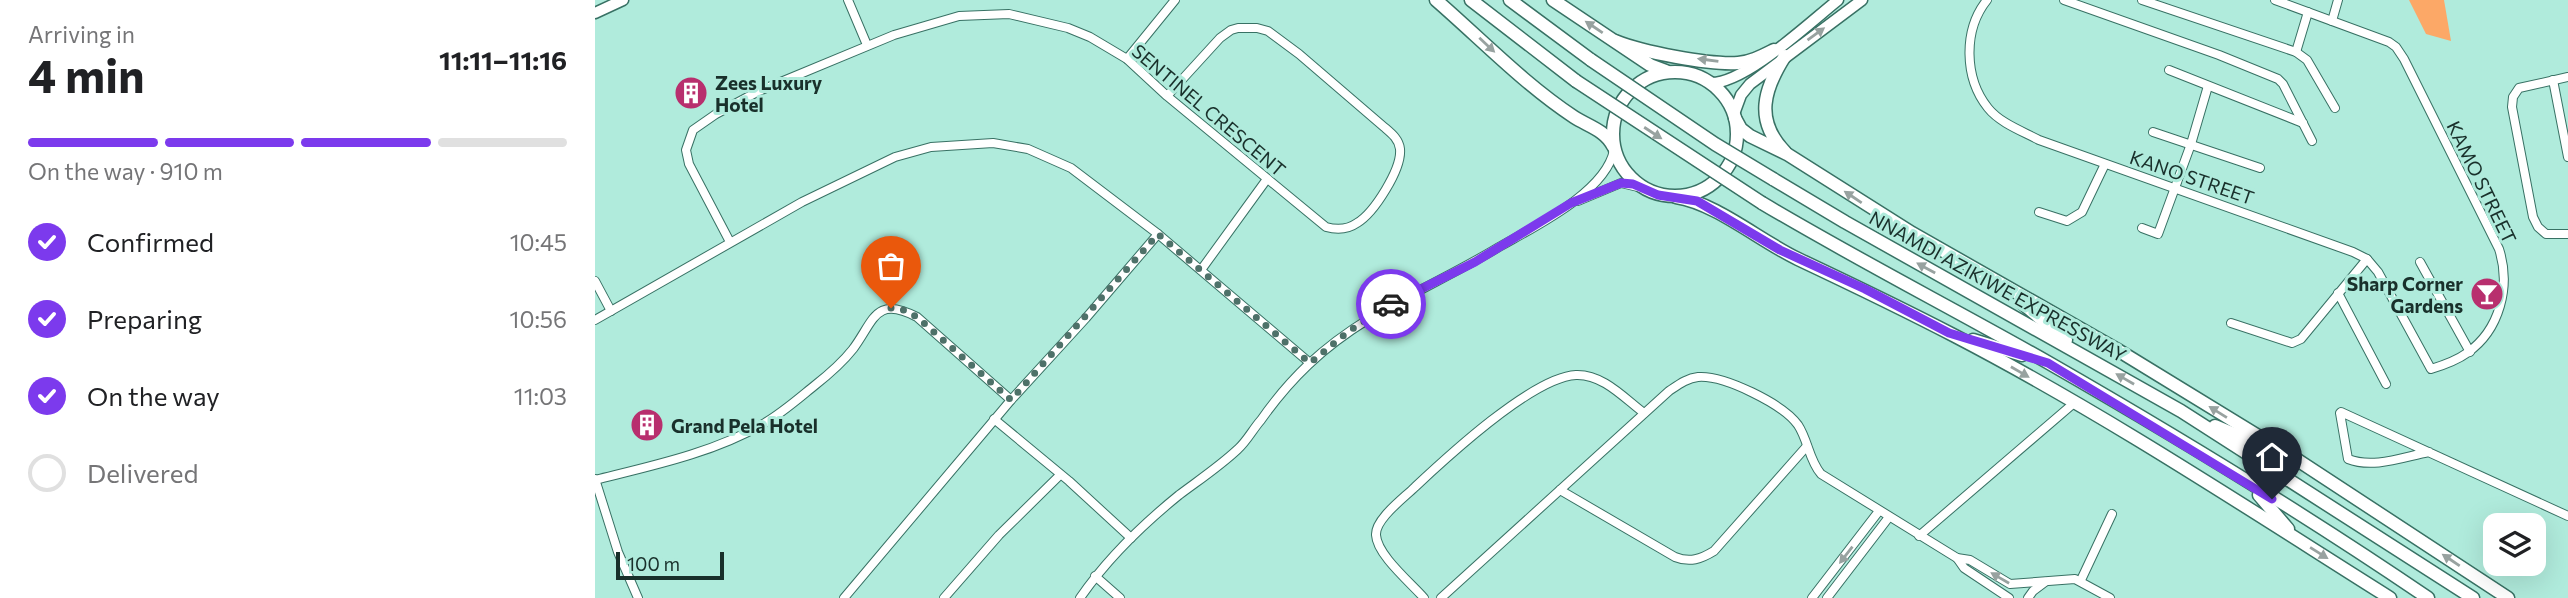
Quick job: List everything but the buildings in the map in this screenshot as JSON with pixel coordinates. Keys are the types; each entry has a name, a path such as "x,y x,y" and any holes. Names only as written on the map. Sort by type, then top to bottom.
{"highway":[{"path":"1436,0 1538,91 1573,117 1602,133 1629,178 1642,188 1658,195 1697,201 1780,250 1865,289 1952,334 2216,487 2390,598"},
{"path":"1471,0 1576,82 1762,203 1829,243 2048,363 2250,484 2428,598"},
{"name":"NNAMDI AZIKIWE EXPRESSWAY","path":"1510,0 1591,60 1715,144 1845,222 2181,411 2473,598"},
{"path":"1553,0 1650,65 1664,71 1698,77 1720,91 1734,116 1736,142 1729,165 1707,188 1676,197"},
{"path":"1615,41 1642,50 1729,63 1779,53"},
{"path":"1779,53 1765,103 1769,128 1787,154"},
{"path":"1613,148 1614,119 1626,95 1647,79 1674,72"},
{"name":"NNAMDI AZIKIWE EXPRESSWAY","path":"1734,116 1745,132 1787,154 1895,224 2116,349 2299,461 2508,598"},
{"path":"2000,283 2088,358"},
{"path":"1952,334 2048,363"},
{"path":"2181,411 2299,461"},
{"path":"2250,484 2297,539"}],"main road":[{"path":"595,13 623,0"},
{"path":"1734,116 1744,90 1779,53 1838,0"},
{"path":"1710,83 1722,83 1735,78 1862,0"}],"street":[{"path":"848,0 867,45"},
{"path":"1127,59 1175,0"},
{"name":"KANO STREET","path":"1987,0 1973,24 1969,43 1973,78 1989,110 2039,140 2339,245 2367,259 2378,272 2431,369 2443,365"},
{"path":"2064,0 2278,79 2312,141"},
{"path":"2142,0 2165,4 2296,52 2307,60 2335,108"},
{"path":"2275,0 2332,21 2338,0"},
{"path":"2296,52 2308,12"},
{"name":"SENTINEL CRESCENT","path":"730,242 689,164 687,143 693,130 716,114 759,92 867,45 959,16 1009,14 1068,28 1090,37 1127,59 1167,96 1319,224 1333,229 1345,229 1366,216 1398,168 1400,148 1395,138 1283,42 1258,28 1231,30 1220,38 1167,96"},
{"name":"KAMO STREET","path":"2332,21 2396,47 2405,60 2499,249 2505,276 2502,301 2485,335 2470,352 2443,365"},
{"path":"2169,70 2302,123"},
{"path":"2568,77 2519,88 2513,97 2512,107 2533,217 2538,228 2546,234 2568,234"},
{"path":"2553,80 2568,157"},
{"path":"2142,228 2158,234 2191,144 2208,86"},
{"path":"2153,132 2260,168"},
{"path":"595,320 801,202 895,157 931,147 974,142 1011,145 1058,161 1158,234 1310,363"},
{"path":"1571,203 1604,172 1612,159 1613,148"},
{"path":"2039,212 2067,221 2083,212 2105,164"},
{"path":"1201,270 1267,179"},
{"path":"1080,598 1095,576 1131,538 1240,448 1282,392 1310,363 1369,317 1468,266 1571,203 1621,183 1642,188"},
{"path":"844,598 1011,400 1158,234"},
{"path":"2231,323 2292,343 2301,339 2367,259"},
{"path":"2420,262 2470,352"},
{"path":"595,281 611,311"},
{"path":"2338,293 2386,384"},
{"path":"638,598 625,573 599,507 595,480 707,448 741,436 764,424 843,360 880,311 891,308 904,310 917,317 1011,400"},
{"path":"1424,598 1383,553 1376,534 1377,525 1449,455 1492,421 1538,390 1565,376 1581,375 1597,379 1644,413"},
{"path":"1441,598 1669,391 1697,377 1715,378 1757,396 1785,413 1799,426 1821,474 1957,558 1970,561 2010,584 2081,580 2110,598"},
{"path":"1919,536 2074,403"},
{"path":"2429,452 2381,462 2358,463 2347,459 2339,416 2341,412 2429,452 2568,516"},
{"path":"995,419 1131,538"},
{"path":"1560,491 1675,558 1686,561 1697,559 1714,551 1807,446"},
{"path":"944,598 999,534 1060,475"},
{"path":"1812,598 1879,511"},
{"path":"2081,580 2112,514"},
{"path":"1827,598 1889,517"},
{"path":"1957,558 1964,568 2009,598"},
{"path":"1095,576 1121,598"},
{"path":"2028,598 2047,580"}],"shaded area":[{"path":"2409,0 2444,0 2451,41 2426,34"}],"way so far":[{"path":"891,308 904,310 917,317 1011,400 1158,234 1310,363 1349,331 1391,304"}],"place":[{"name":"Zees Luxury Hotel","path":"691,93"},
{"name":"Sharp Corner Gardens","path":"2487,294"},
{"name":"Grand Pela Hotel","path":"647,425"}],"route":[{"path":"1391,304 1475,262 1571,203 1621,183 1633,184 1658,195 1697,201 1780,250 1865,289 1949,333 2048,363 2272,499"}]}
